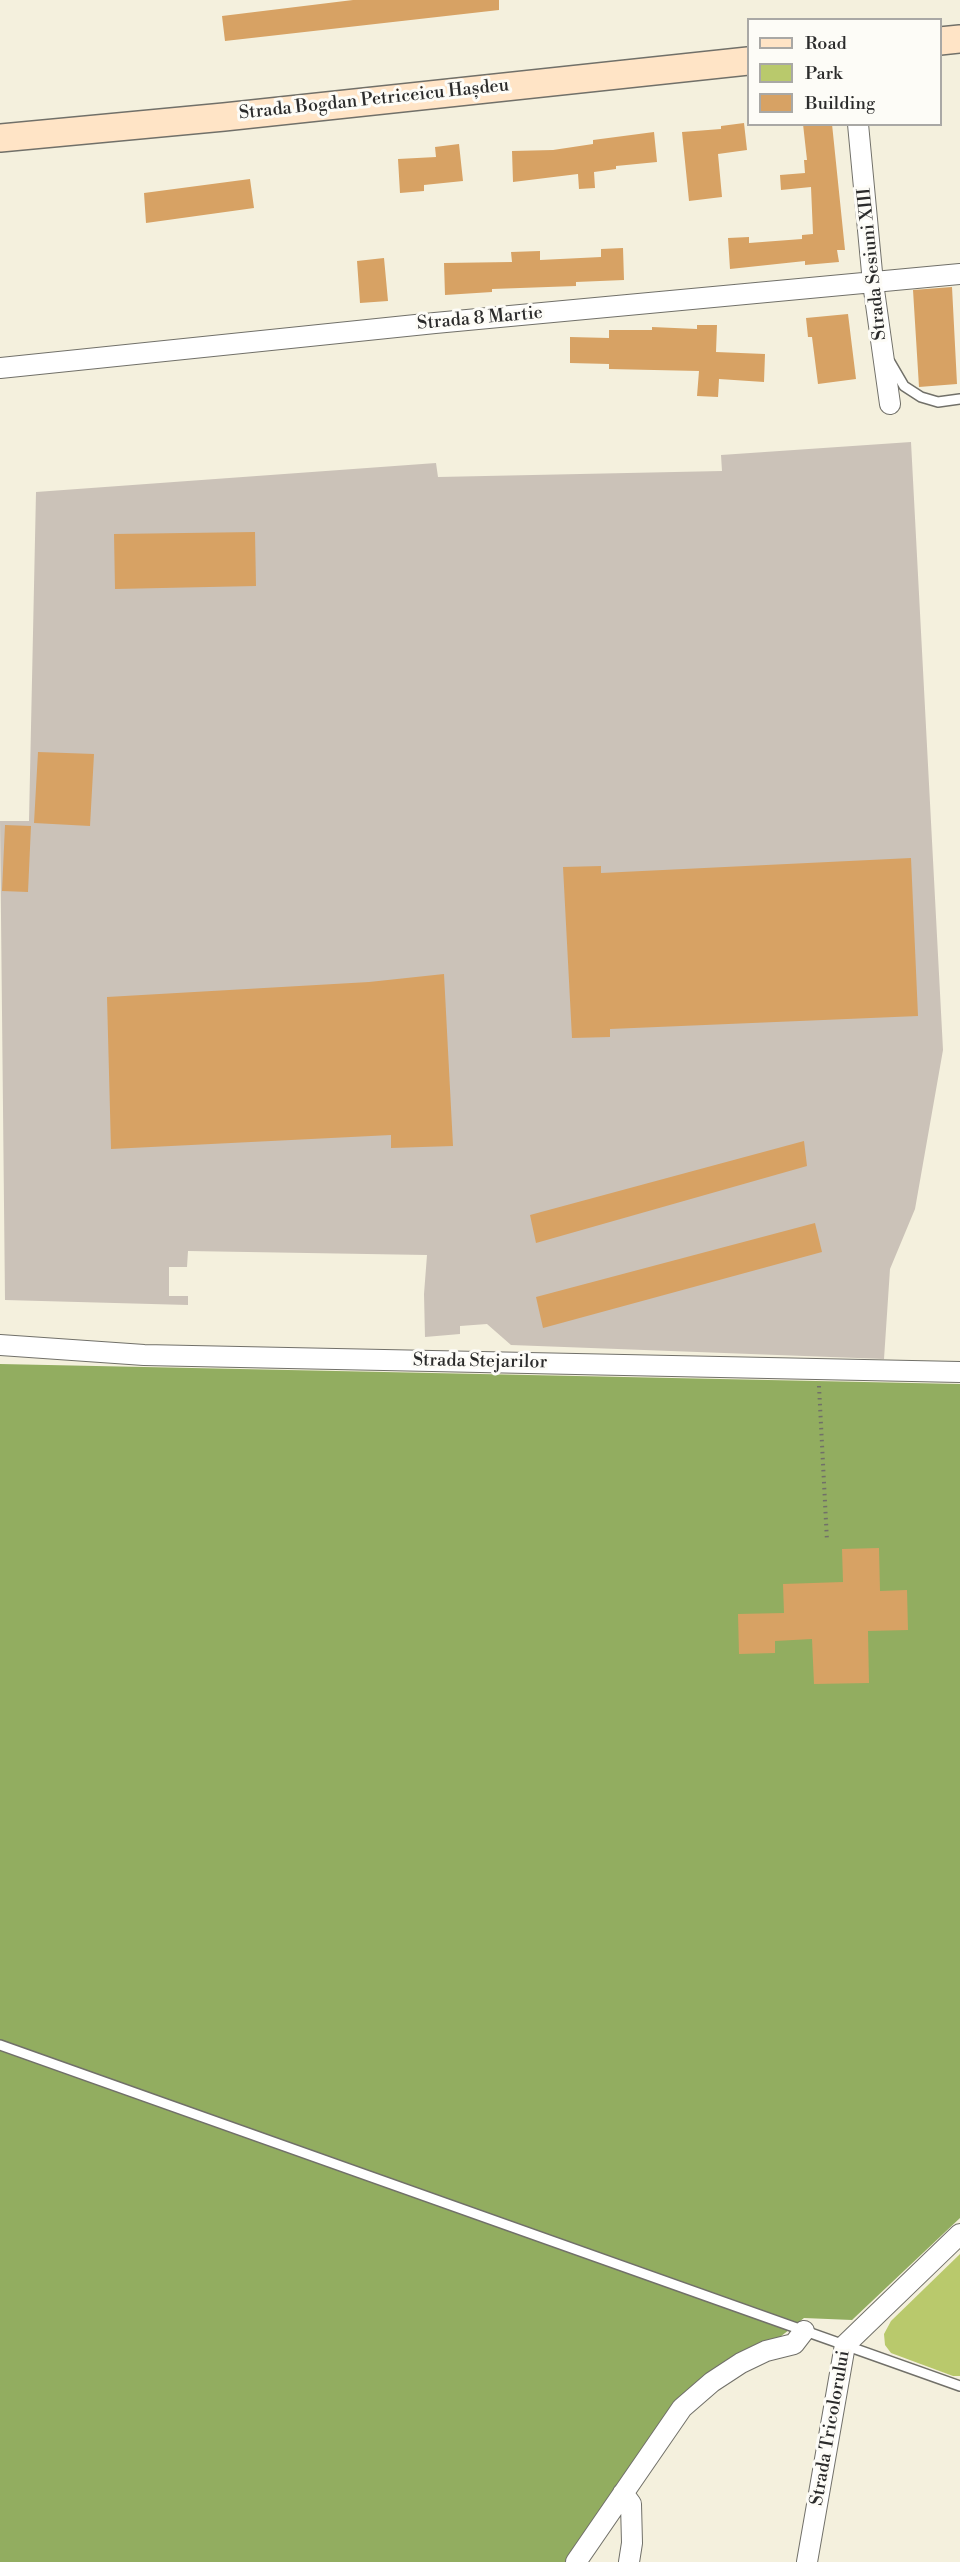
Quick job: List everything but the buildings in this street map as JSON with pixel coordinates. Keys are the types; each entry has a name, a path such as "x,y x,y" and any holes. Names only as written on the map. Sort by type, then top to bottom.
{"main road":[{"path":"942,41 960,39"},
{"name":"Strada Bogdan Petriceicu Hașdeu","path":"0,138 747,61"}],"street":[{"name":"Strada Sesiuni XIII","path":"858,126 873,284 890,404"},
{"name":"Strada 8 Martie","path":"0,368 435,323 873,284 960,274"},
{"name":"Strada Stejarilor","path":"0,1345 144,1355 960,1372"},
{"name":"Strada Tricolorului","path":"807,2562 845,2345 960,2234"},
{"path":"576,2562 682,2408 712,2382 741,2363 766,2351 794,2344 804,2331"},
{"path":"623,2493 631,2504 632,2543 629,2562"}],"lane":[{"path":"882,351 904,386 921,397 938,402 960,399"},
{"path":"0,2045 960,2386"}],"path":[{"path":"818,1369 827,1541"}],"shaded area":[{"path":"911,442 943,1050 915,1209 890,1269 884,1359 511,1345 487,1324 460,1326 460,1334 425,1337 424,1294 427,1255 188,1251 187,1267 169,1267 169,1296 188,1296 188,1305 5,1300 0,821 29,821 36,492 436,463 438,477 722,471 721,455"}],"green space":[{"path":"0,1364 960,1384 960,2218 852,2320 804,2318 780,2337 731,2358 678,2403 565,2562 0,2562"},
{"path":"960,2254 960,2376 953,2376 891,2353 885,2345 884,2334 891,2321"}]}
